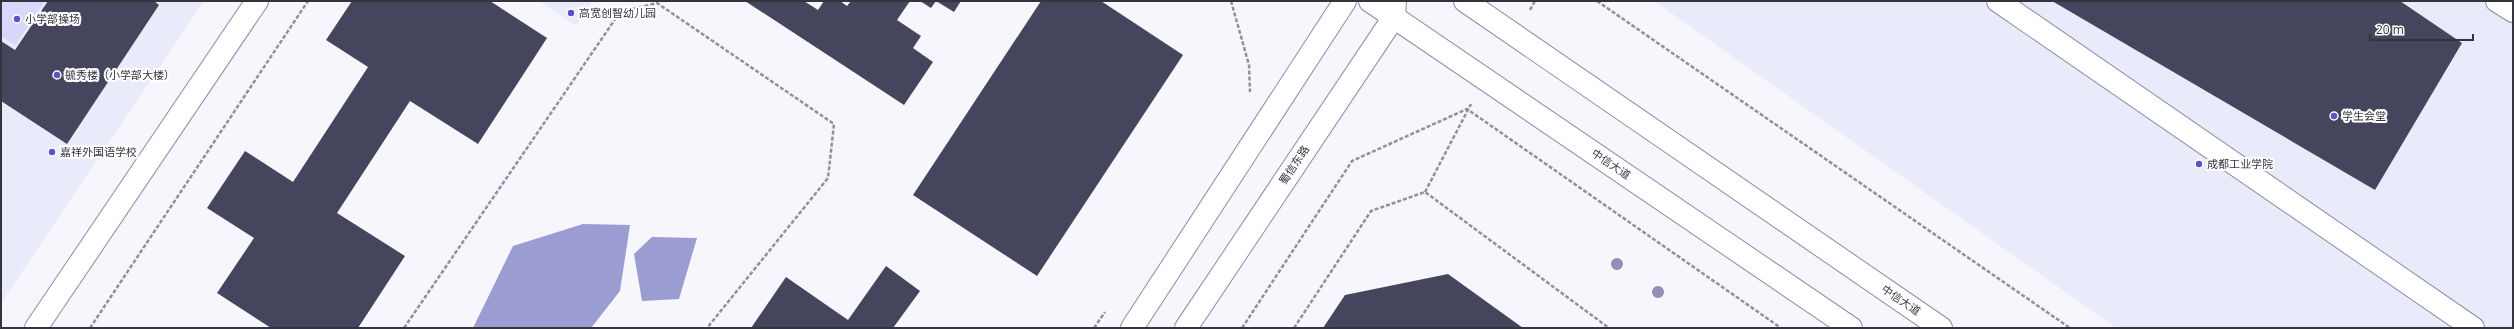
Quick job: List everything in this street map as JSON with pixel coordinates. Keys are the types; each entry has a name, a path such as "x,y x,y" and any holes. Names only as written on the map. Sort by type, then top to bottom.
{"main road":[{"path":"36,328 257,1"},
{"path":"1132,328 1345,1"},
{"name":"中信大道","path":"1370,1 1394,9 1851,328"},
{"name":"中信大道","path":"1465,1 1941,328"},
{"path":"1998,1 2473,328"},
{"path":"2497,1 2513,11"},
{"name":"蜀信东路","path":"1186,328 1394,9"}],"path":[{"path":"90,328 308,1"},
{"path":"1231,1 1249,65 1250,100"},
{"path":"1597,1 2070,328"},
{"path":"404,328 620,12 657,3 834,124 828,178 707,328"},
{"path":"1294,328 1371,211 1425,192 1467,109"},
{"path":"1242,328 1352,161 1467,109"},
{"path":"1467,109 1781,328"},
{"path":"1425,192 1609,328"},
{"path":"1094,328 1108,308"}],"shaded area":[{"name":"嘉祥外国语学校","path":"1,1 204,1 1,303"},
{"name":"小学部操场","path":"1,1 45,1 15,46 1,36"},
{"name":"高宽创智幼儿园","path":"539,1 592,1 576,26"},
{"name":"成都工业学院","path":"1654,1 2513,1 2513,328 2116,328"},
{"path":"583,224 630,225 620,291 591,328 473,328 513,246"},
{"path":"652,237 697,238 679,299 642,301 634,254"}],"building":[{"name":"毓秀楼（小学部大楼）","path":"48,1 154,1 159,5 67,144 1,101 1,41 15,50"},
{"path":"352,1 490,1 547,38 478,144 410,101 337,213 405,256 358,328 271,328 217,293 254,238 207,208 245,151 293,182 368,67 326,40"},
{"path":"745,1 804,1 818,10 824,1 840,1 847,6 851,1 910,1 897,20 921,36 913,48 933,62 904,105"},
{"path":"920,1 936,1 931,8"},
{"path":"936,1 961,1 954,12"},
{"path":"1041,1 1101,1 1183,55 1037,276 913,195"},
{"name":"学生会堂","path":"2052,1 2400,1 2462,43 2375,190"},
{"path":"886,266 920,291 893,328 751,328 786,277 848,320"},
{"path":"1448,274 1523,328 1323,328 1345,295"}],"place":[{"name":"高宽创智幼儿园","path":"571,13"},
{"name":"小学部操场","path":"17,19"},
{"name":"毓秀楼（小学部大楼）","path":"57,75"},
{"name":"学生会堂","path":"2334,116"},
{"name":"嘉祥外国语学校","path":"52,152"},
{"name":"成都工业学院","path":"2199,164"}]}
